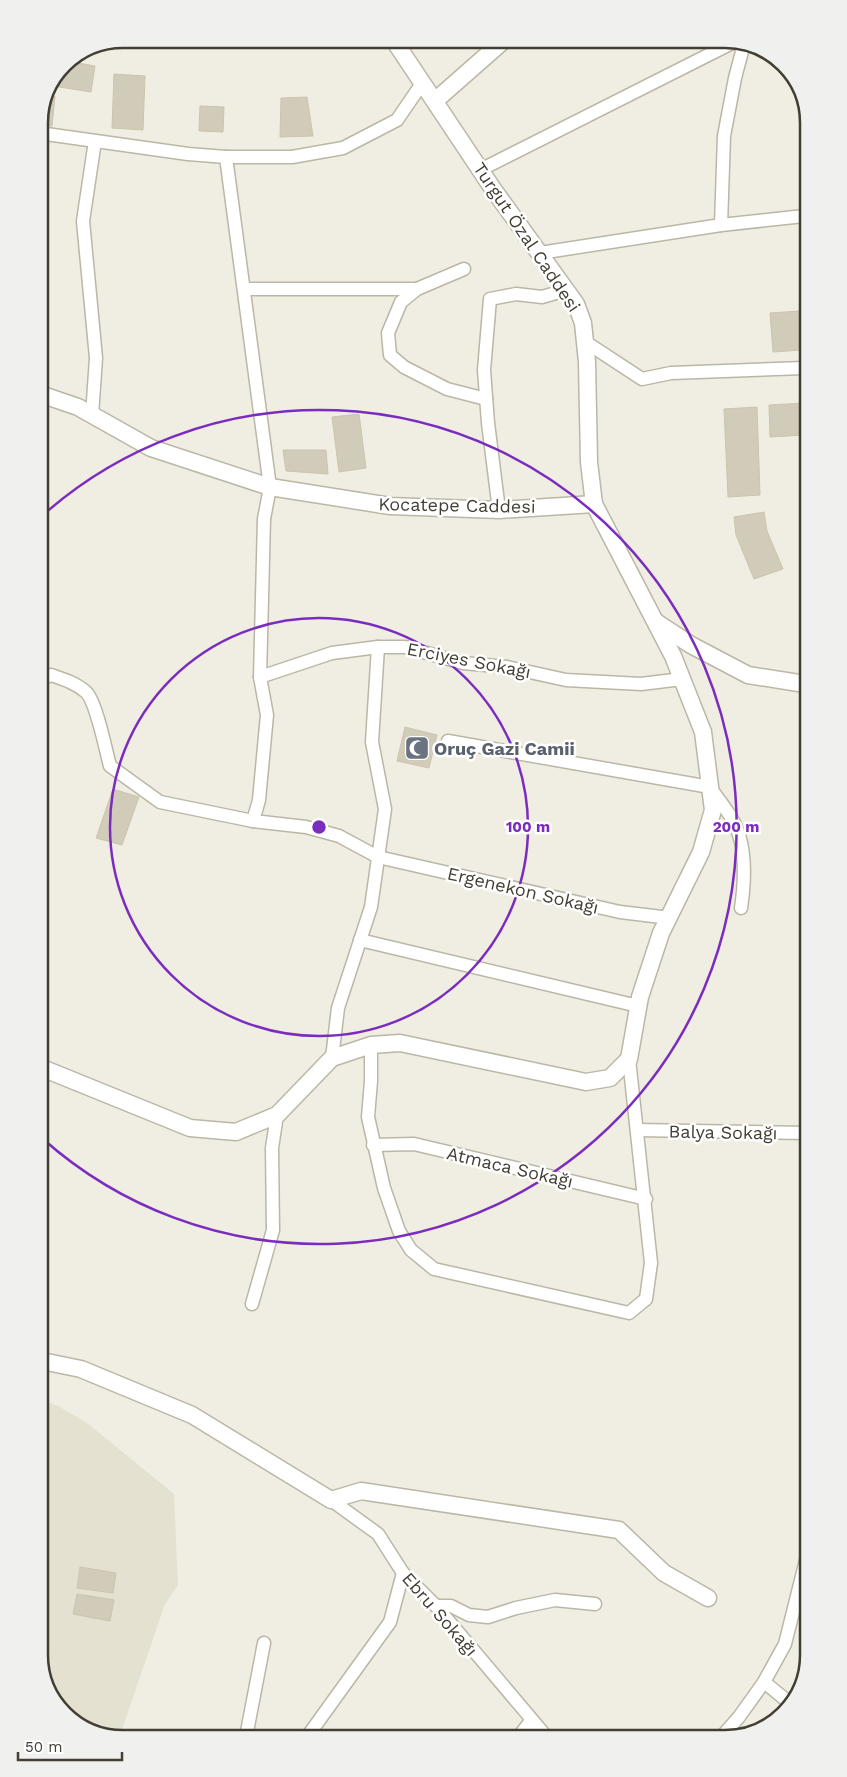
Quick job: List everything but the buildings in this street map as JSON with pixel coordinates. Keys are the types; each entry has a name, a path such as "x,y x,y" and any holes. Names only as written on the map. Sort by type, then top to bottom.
{"street":[{"name":"Turgut Özal Caddesi","path":"399,47 576,304 582,323 584,341 589,462 594,504 682,678 703,732 713,810 700,852 670,918 660,933 638,1006 629,1059"},
{"path":"436,100 495,48"},
{"path":"482,169 722,48"},
{"path":"721,225 724,136 742,50"},
{"path":"48,135 226,157 292,157 344,148 397,120 423,82"},
{"path":"92,415 96,358 83,221 95,141"},
{"path":"226,157 270,486 264,518 260,677 267,715 259,800 253,822"},
{"path":"540,253 721,225 800,216"},
{"path":"464,269 417,289 401,302 388,334 390,355 404,367 447,389 486,399"},
{"path":"244,289 417,289"},
{"path":"500,510 484,370 490,298 516,294 542,297 566,290"},
{"path":"584,341 642,379 671,373 800,368"},
{"name":"Kocatepe Caddesi","path":"48,397 78,407 151,448 270,486 390,506 500,510 594,504"},
{"path":"654,620 691,645 748,675 800,683"},
{"path":"332,1058 338,1008 371,907 385,809 372,742 378,647"},
{"name":"Erciyes Sokağı","path":"260,677 332,654 378,647 405,647 463,662 507,667 566,680 641,684 682,678"},
{"name":"Ergenekon Sokağı","path":"48,677 51,675 68,681 88,693 100,726 110,766 160,802 253,822 306,827 339,836 378,857 620,912 670,918"},
{"path":"448,741 710,787 734,821 744,860 741,908"},
{"path":"360,940 638,1006"},
{"path":"47,1070 190,1128 236,1132 276,1115 332,1058 371,1045 400,1044 586,1082 610,1078 629,1059"},
{"path":"371,1045 368,1117 373,1145 384,1188 399,1231 411,1250 434,1269 629,1313 646,1298 652,1263 629,1059"},
{"path":"252,1304 273,1230 272,1148 276,1115"},
{"name":"Balya Sokağı","path":"638,1130 800,1133"},
{"name":"Atmaca Sokağı","path":"373,1145 414,1144 646,1199"},
{"path":"47,1362 81,1369 192,1415 331,1500 361,1491 619,1530 664,1573 708,1598"},
{"name":"Ebru Sokağı","path":"331,1500 378,1534 403,1573 436,1606 540,1730"},
{"path":"312,1729 390,1622 403,1573"},
{"path":"728,1729 764,1682 785,1644 800,1584"},
{"path":"436,1606 451,1606 469,1615 488,1617 516,1608 555,1600 595,1604"},
{"path":"247,1729 264,1643"},
{"path":"764,1682 785,1699"},
{"path":"524,1730 531,1721"}],"shaded area":[{"path":"47,1402 87,1423 174,1494 178,1585 165,1604 122,1729 99,1726 77,1714 55,1688 51,1678 47,1654"}],"place":[{"name":"Oruç Gazi Camii","path":"417,748"}]}
